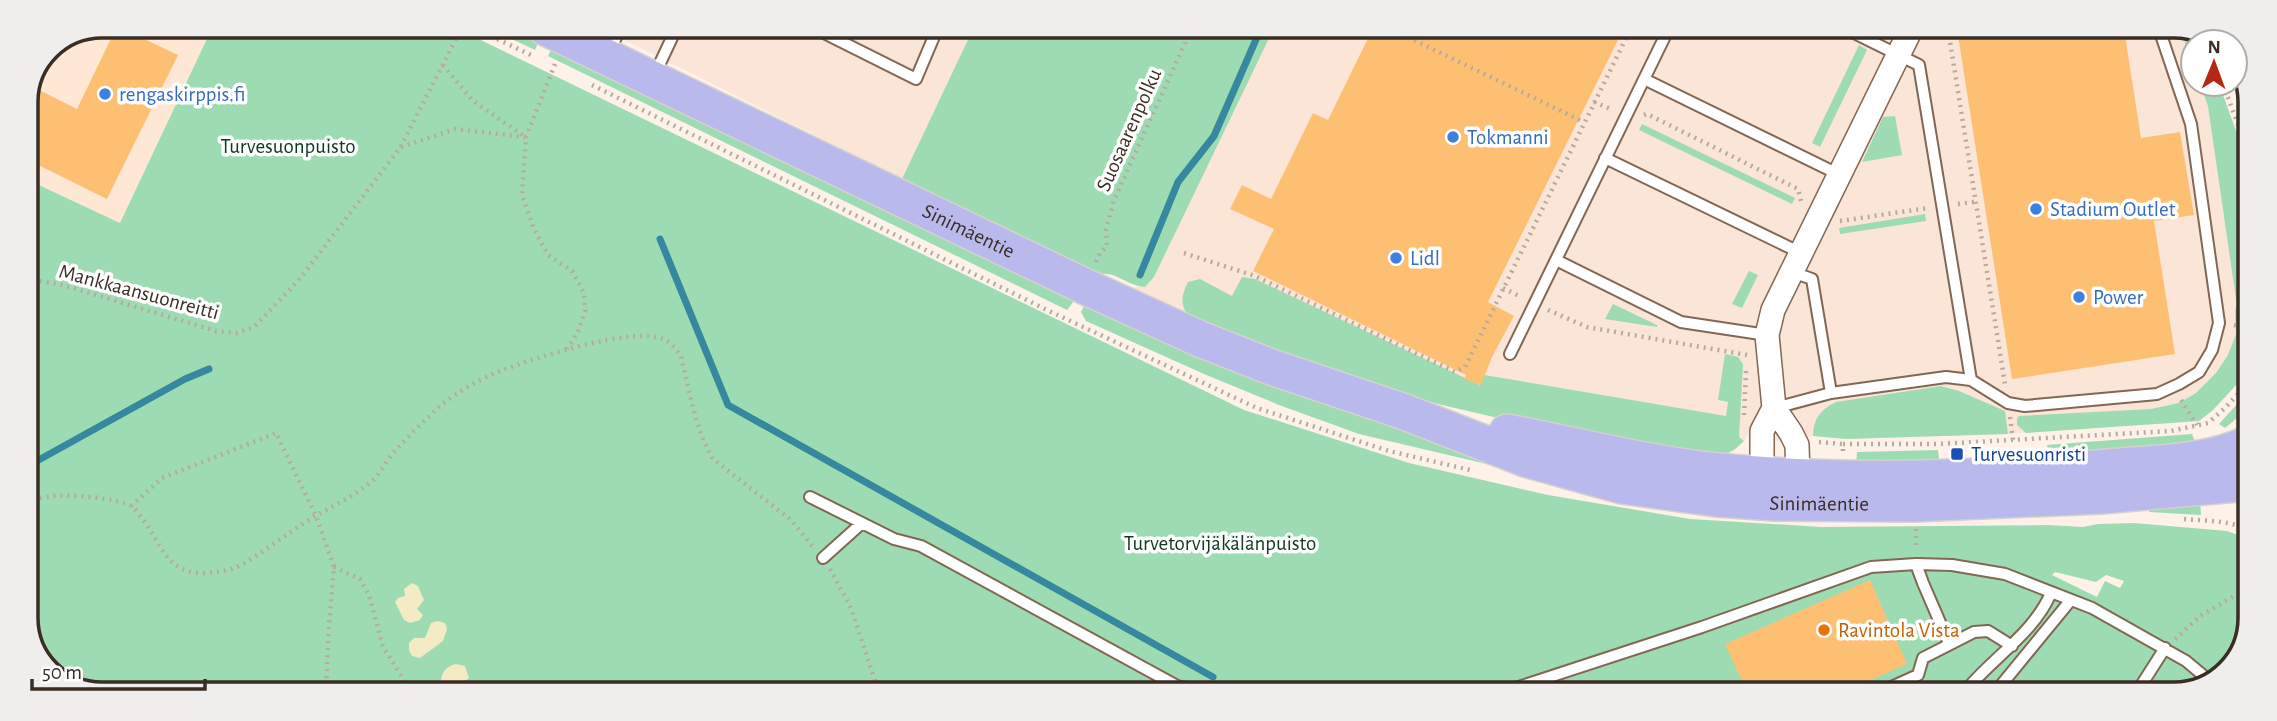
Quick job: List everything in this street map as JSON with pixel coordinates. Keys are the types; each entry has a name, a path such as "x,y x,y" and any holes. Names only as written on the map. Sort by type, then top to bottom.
{"main road":[{"name":"Sinimäentie","path":"552,54 606,56 1153,318 1274,368 1402,411 1528,460 1622,486 1705,498 1766,472 1798,477 1935,478 2052,472 2179,460 2238,449"},
{"name":"Sinimäentie","path":"1766,472 1913,504 2101,496 2238,484"}],"street":[{"path":"1798,477 1797,445 1774,408 1768,335 1773,310 1906,38"},
{"path":"1766,472 1762,431 1774,408"}],"lane":[{"path":"652,79 672,38"},
{"path":"834,38 916,79 933,38"},
{"path":"1510,354 1664,38"},
{"path":"1865,38 1919,65 1971,380"},
{"path":"1774,408 1830,393 1946,377 1971,380 2008,403 2025,406 2157,394 2199,372 2212,351 2219,323 2191,124 2162,38"},
{"path":"1644,79 1840,174"},
{"path":"1605,158 1797,263 1812,279 1830,393"},
{"path":"1556,260 1681,322 1768,335"},
{"path":"810,497 894,539 921,546 1171,682"},
{"path":"823,558 862,523"},
{"path":"1916,564 1948,641"},
{"path":"1534,682 1702,627 1871,567 1916,564 1952,565 2005,574 2092,608 2124,624 2186,661 2203,675"},
{"path":"1973,682 2012,646 2046,606 2051,593"},
{"path":"2004,682 2070,601"},
{"path":"1903,682 1918,675 1923,658 1974,632 1988,631 2012,646"},
{"path":"2143,682 2165,648"}],"path":[{"name":"Mankkaansuonreitti","path":"38,281 63,285 216,331 236,333 254,327 298,281 400,148 456,38"},
{"path":"505,38 552,54 526,137 522,195 534,229 548,255 572,271 584,293 585,311 578,332 567,350"},
{"name":"Suosaarenpolku","path":"1107,246 1106,230 1114,200 1186,38"},
{"path":"1410,38 1584,122"},
{"path":"1184,253 1255,276 1455,372 1465,367 1626,38"},
{"path":"1949,38 2005,386"},
{"path":"606,56 1072,321"},
{"path":"443,65 472,100 526,137"},
{"path":"2228,98 2238,125"},
{"path":"1594,102 1626,117 1647,114 1798,189 1802,202 1840,221 1975,201"},
{"path":"400,148 455,129 526,137"},
{"path":"1503,288 1587,327 1747,355 1743,429 1766,472"},
{"path":"39,499 72,496 107,499 131,506 169,561 181,569 199,573 222,572 240,566 316,516 348,499 376,478 393,453 440,406 502,370 567,350 646,335 665,339 677,349 681,357 706,448 713,459 791,520 823,558 851,608 875,682"},
{"path":"2174,387 2197,425"},
{"path":"2208,423 2238,394"},
{"path":"2010,416 2013,440"},
{"path":"131,506 162,478 276,433 316,516 334,567 328,625 326,682"},
{"path":"1915,517 1916,564"},
{"path":"2218,521 2238,526"},
{"path":"334,567 360,579 369,594 383,647 404,682"},
{"path":"2165,648 2200,616 2238,594"}],"shaded area":[{"path":"207,38 120,223 38,185 38,103 43,78 57,57 78,43 90,40"},
{"path":"621,38 969,38 902,179"},
{"path":"1269,38 2174,38 2179,39 2179,98 2224,98 2238,136 2238,383 2199,421 2008,434 1846,439 1813,436 1778,441 1751,429 1744,441 1734,450 1593,440 1425,401 1337,373 1133,293 1135,287 1145,286 1154,277"}],"green space":[{"path":"207,38 477,38 1244,410 1409,463 1548,495 1690,519 1821,527 2083,527 2134,523 2227,531 2238,535 2238,627 2232,647 2220,664 2206,674 2183,682 94,682 78,678 54,661 43,643 40,631 38,185 120,223","holes":["2055,572 2096,582 2106,575 2124,581 2120,588 2105,581 2097,597 2052,575"]},
{"path":"509,38 530,38 538,43 535,50"},
{"path":"969,38 1269,38 1154,277 1145,287 1113,275 1102,274 902,179"},
{"path":"1859,45 1867,50 1820,147 1812,143"},
{"path":"552,48 747,136 1074,301 1067,310 548,56"},
{"path":"2205,98 2224,98 2238,136 2238,383 2199,421 2026,433 2017,425 2019,416 2151,409 2179,403 2196,393 2216,373 2228,355 2236,334 2237,306"},
{"path":"1895,116 1902,155 1862,162 1883,117"},
{"path":"1642,124 1795,198 1792,204 1639,130"},
{"path":"1925,214 1926,221 1840,234 1839,228"},
{"path":"1749,271 1758,275 1742,308 1732,304"},
{"path":"1242,277 1255,279 1480,385 1484,375 1726,416 1728,402 1718,400 1725,354 1738,357 1743,364 1739,437 1744,441 1718,458 1593,440 1425,401 1337,373 1189,317 1182,300 1188,282 1200,279 1232,296"},
{"path":"1613,304 1657,325 1657,327 1605,319"},
{"path":"1084,306 1251,378 1551,479 1359,434 1279,405 1086,321 1081,312"},
{"path":"1941,386 2005,411 2008,434 1846,439 1813,436 1819,415 1836,402"},
{"path":"2238,403 2238,417 2225,428 2219,424"},
{"path":"2192,434 2197,447 2104,457 2048,453 2047,445"},
{"path":"1938,450 1939,459 1888,470 1856,470 1857,452"},
{"path":"2200,499 2201,515 2149,512 2149,504"}],"sand":[{"path":"412,583 418,586 424,600 417,609 423,615 420,620 410,623 404,620 395,602 405,596 404,589"},
{"path":"431,623 445,623 447,629 443,641 420,658 412,656 409,643 414,638 425,638"},
{"path":"451,666 465,666 469,678 463,682 441,682 444,671"}],"building":[{"path":"111,38 142,38 178,55 107,199 38,165 40,90 77,109"},
{"path":"1368,38 1619,38 1488,302 1514,316 1492,357 1481,385 1464,379 1466,375 1253,271 1274,229 1230,209 1242,185 1271,199 1313,113 1328,120"},
{"path":"1958,38 2125,38 2141,138 2180,132 2194,215 2154,221 2175,354 2012,379"},
{"name":"Ravintola Vista","path":"1870,580 1907,664 1866,682 1742,682 1725,644"}],"waterway":[{"path":"1140,275 1178,182 1214,136 1257,38"},
{"path":"660,239 728,405 1213,677"},
{"path":"39,460 185,379 209,369"}],"place":[{"name":"rengaskirppis.fi","path":"105,94"},
{"name":"Tokmanni","path":"1453,137"},
{"name":"Stadium Outlet","path":"2036,209"},
{"name":"Lidl","path":"1396,258"},
{"name":"Power","path":"2079,297"},
{"name":"Turvesuonristi","path":"1957,454"},
{"name":"Ravintola Vista","path":"1824,630"}],"park label":[{"name":"Turvesuonpuisto","path":"288,146"},
{"name":"Turvetorvijäkälänpuisto","path":"1220,543"}]}
